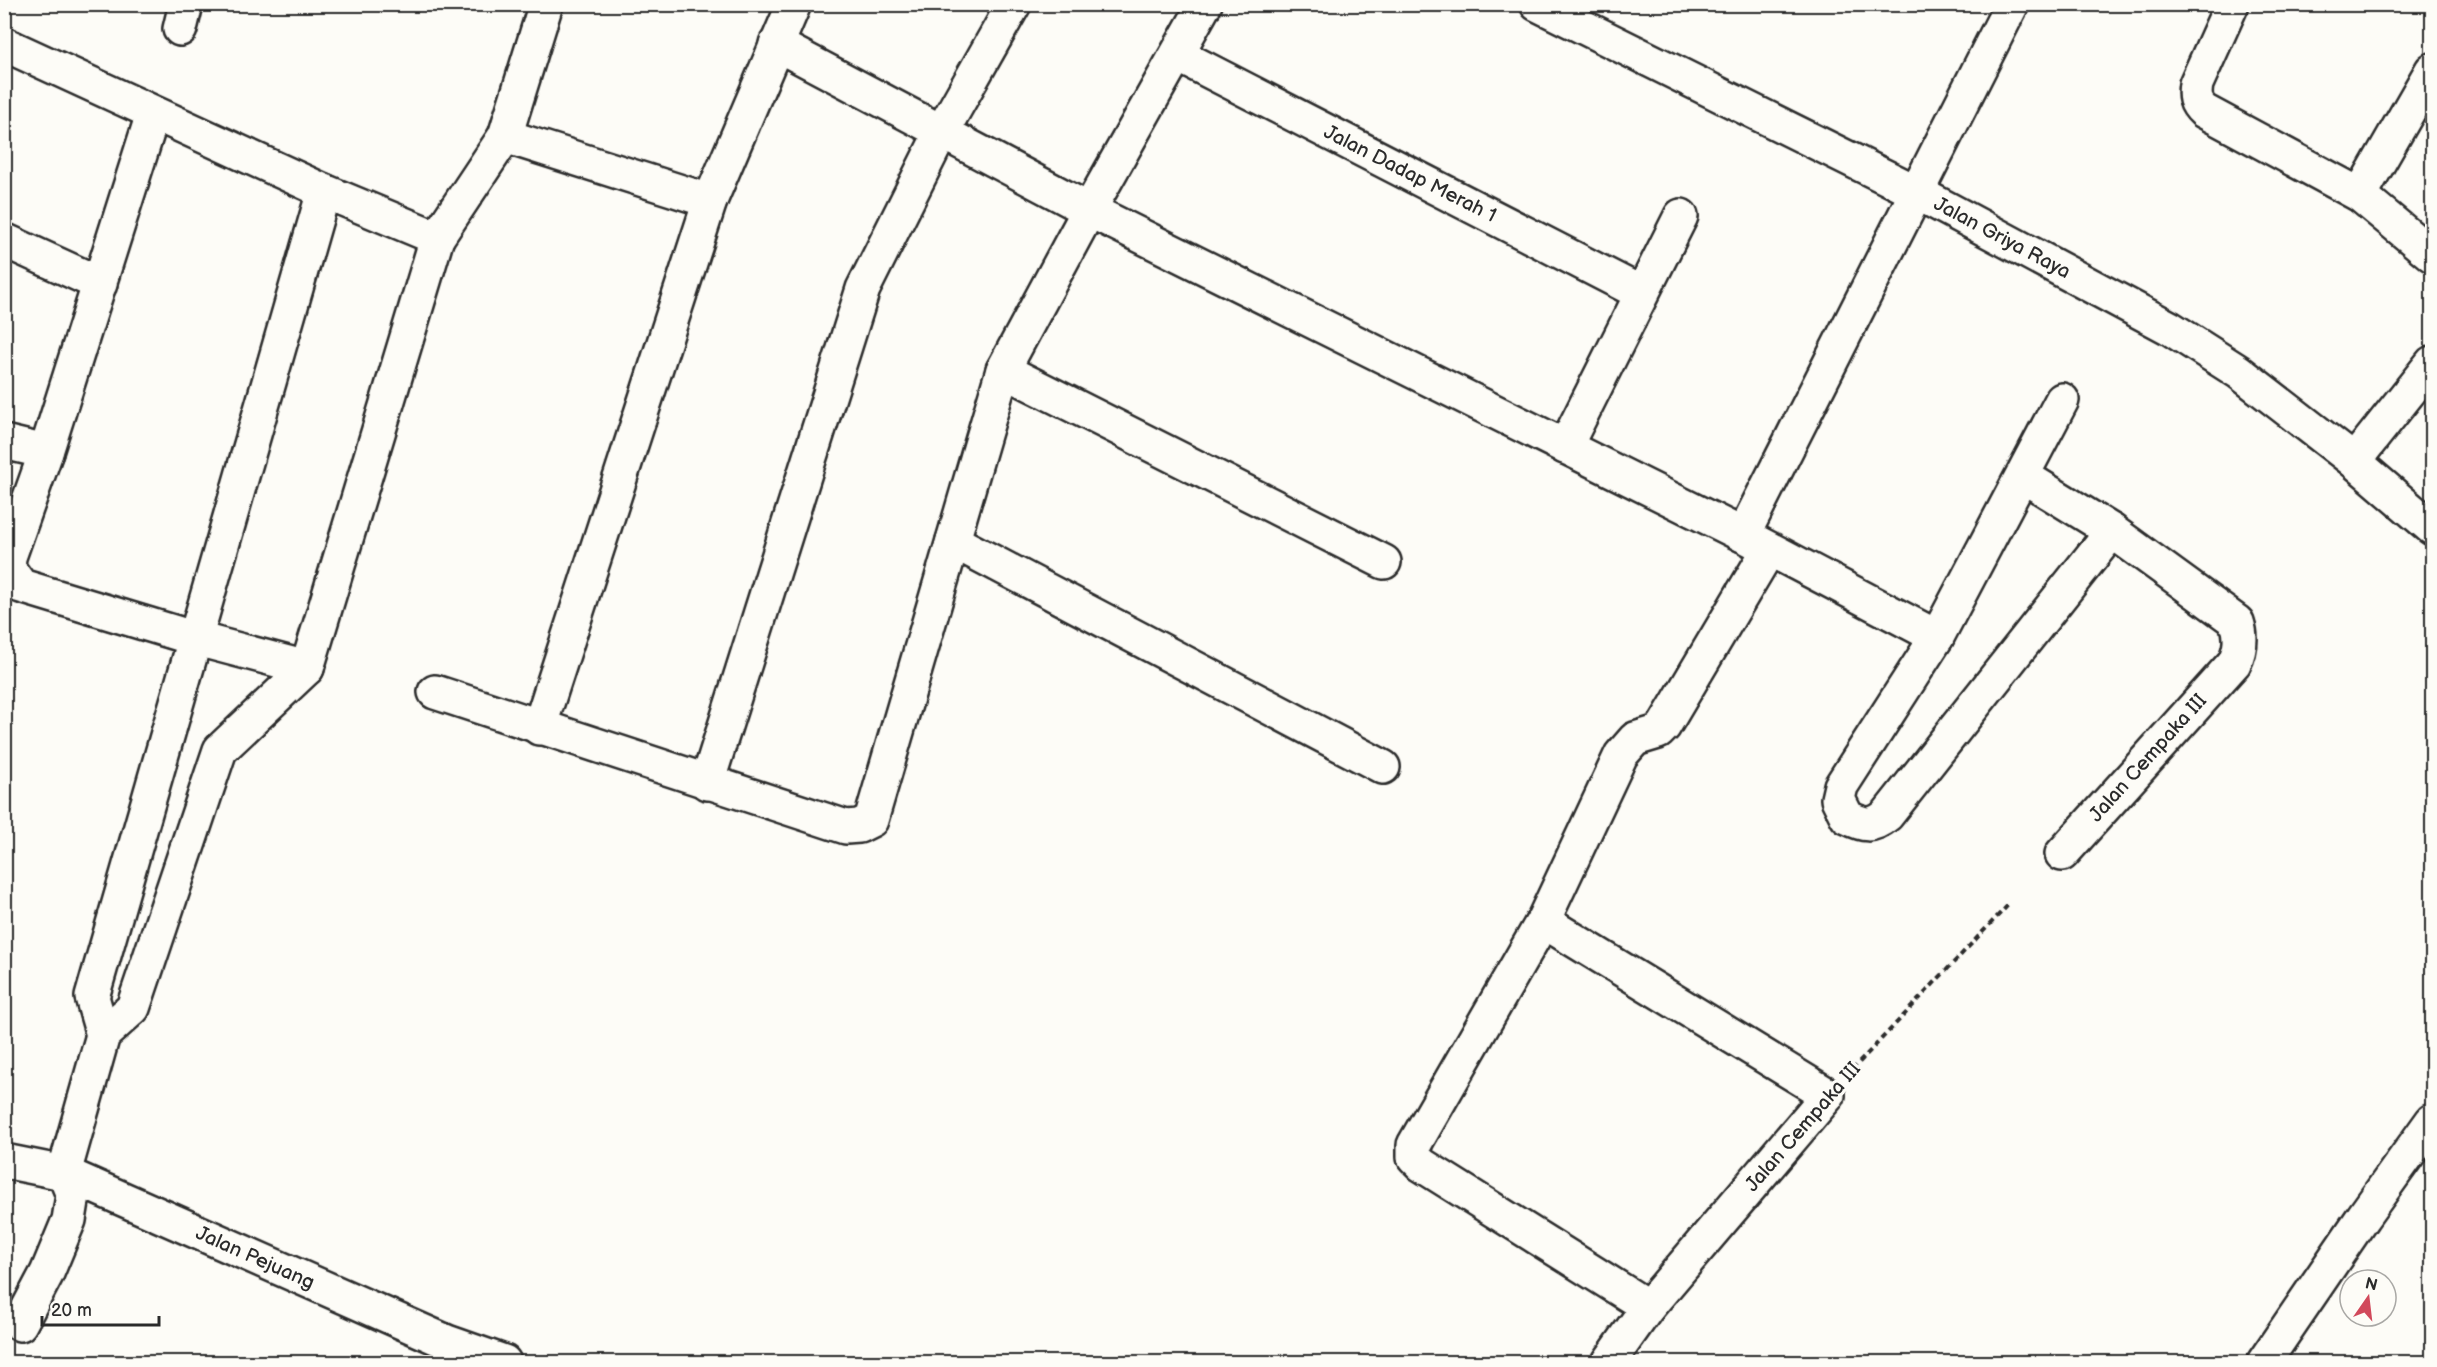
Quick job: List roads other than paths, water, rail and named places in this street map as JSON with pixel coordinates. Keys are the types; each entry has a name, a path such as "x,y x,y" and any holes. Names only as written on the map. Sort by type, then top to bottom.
{"street":[{"path":"103,1035 133,1008 220,750 307,668 437,238 505,135 546,4"},
{"path":"539,728 710,201 794,4"},
{"path":"707,783 863,289 941,133 1014,4"},
{"path":"435,692 846,827 859,826 871,820 1003,370 1089,210 1205,4"},
{"name":"Jalan Griya Raya","path":"1537,4 1916,192 2170,328 2239,372 2354,461 2433,528"},
{"path":"1648,1307 1422,1165 1414,1156 1414,1145 1543,921 1621,755 1635,739 1658,732 1664,726 1755,543 1916,192 2012,4"},
{"path":"2232,4 2196,84 2194,95 2197,105 2204,111 2360,195 2433,255"},
{"path":"4,44 324,191 437,238"},
{"path":"776,44 1089,210 1565,447 1937,637"},
{"name":"Jalan Dadap Merah 1","path":"1178,55 1641,293"},
{"path":"2360,195 2429,85"},
{"path":"153,114 46,452 9,557 8,568 13,578 21,586 193,638 307,668"},
{"path":"505,135 710,201"},
{"path":"20,1324 47,1273 69,1220 73,1195 64,1173 103,1035 92,997 169,736 193,638 324,191"},
{"path":"1565,447 1681,216"},
{"path":"4,240 100,284"},
{"path":"2354,461 2433,363"},
{"path":"1003,370 1384,562"},
{"path":"2023,476 2112,531 1887,815 1878,823 1861,824 1847,817 1840,807 1838,799 1841,786 1937,637 2062,400"},
{"path":"4,442 46,452"},
{"name":"Jalan Cempaka III","path":"2062,854 2234,663 2240,650 2241,633 2237,622 2112,531"},
{"path":"953,541 1383,767"},
{"path":"169,736 220,750"},
{"name":"Jalan Cempaka III","path":"1543,921 1828,1095 1648,1307 1609,1362"},
{"path":"2264,1362 2363,1217 2433,1121"},
{"name":"Jalan Pejuang","path":"4,1161 64,1173 447,1342 504,1362"}]}
